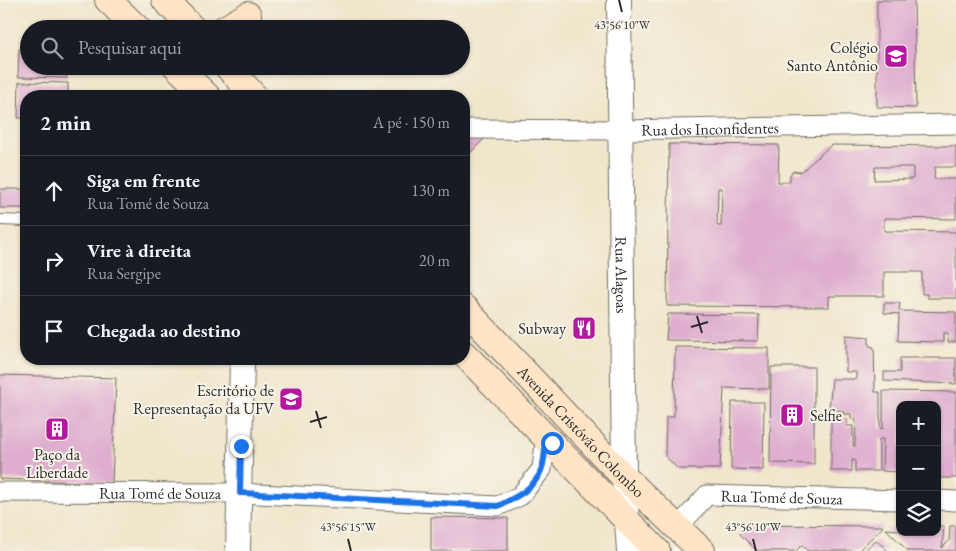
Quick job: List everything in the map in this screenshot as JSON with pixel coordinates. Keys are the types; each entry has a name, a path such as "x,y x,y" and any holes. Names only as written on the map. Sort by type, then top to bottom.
{"main road":[{"path":"108,0 129,20"},
{"path":"164,0 184,20"},
{"path":"185,75 201,90"},
{"path":"236,75 248,87"},
{"name":"Avenida Cristóvão Colombo","path":"470,314 624,477 702,551"},
{"name":"Avenida Cristóvão Colombo","path":"470,360 657,551"}],"street":[{"name":"Rua Alagoas","path":"619,0 624,477 629,551"},
{"name":"Rua dos Inconfidentes","path":"470,129 620,130 956,124"},
{"path":"238,551 242,365"},
{"name":"Rua Tomé de Souza","path":"0,492 240,493 498,506 520,496 542,470 546,437"},
{"name":"Rua Tomé de Souza","path":"678,527 708,495 896,500"},
{"path":"941,500 956,501"}],"lane":[{"path":"0,220 20,221"}],"building":[{"name":"Colégio Santo Antônio","path":"877,0 914,0 916,108 877,107"},
{"path":"19,49 20,75 67,75 67,78 18,77"},
{"path":"19,82 68,83 68,90 20,90 20,118 18,118"},
{"path":"486,137 470,153 470,138"},
{"path":"669,144 779,145 778,182 790,182 790,175 793,171 801,172 831,145 956,146 956,167 935,167 934,179 956,179 956,219 884,218 884,231 956,232 956,298 927,298 927,294 922,294 922,272 884,272 884,296 829,296 829,307 667,306","holes":["875,167 913,167 913,179 874,180","718,188 722,188 721,226 717,226"]},
{"path":"0,189 20,189 20,208 0,208"},
{"path":"884,303 900,303 899,311 956,312 956,342 948,342 948,333 943,333 943,342 898,341 899,314 884,313"},
{"path":"668,314 759,315 758,341 666,340"},
{"path":"846,335 869,337 869,346 874,347 875,392 880,392 880,428 883,429 883,391 956,392 956,478 941,478 941,401 896,401 896,472 882,471 883,439 879,439 879,471 855,471 855,460 852,460 852,471 831,471 831,419 847,419 847,426 853,426 853,446 855,446 856,419 851,419 851,414 843,414 843,411 829,410 832,379 856,379 856,372 846,372"},
{"path":"675,347 769,348 769,389 724,388 720,469 678,469 665,456 666,417 674,417"},
{"path":"900,358 956,358 956,384 884,381 884,372 900,372"},
{"name":"Selfie","path":"771,367 814,367 814,464 770,463"},
{"name":"Paço da Liberdade","path":"0,375 116,378 112,483 0,479"},
{"path":"732,402 764,402 763,470 731,469"},
{"path":"431,517 508,518 508,551 431,551"},
{"path":"745,525 883,527 858,551 808,551 802,545 796,551 757,551 740,534"},
{"path":"941,526 944,526 942,548 949,541 950,526 956,526 956,551 908,551 886,529 896,530 896,536 941,536"},
{"path":"876,540 888,551 864,551"}],"place":[{"name":"Colégio Santo Antônio","path":"896,56"},
{"name":"Subway","path":"584,328"},
{"name":"Escritório de Representação da UFV","path":"291,399"},
{"name":"Selfie","path":"792,415"},
{"name":"Paço da Liberdade","path":"57,429"}],"route":[{"path":"241,446 240,493 498,506 520,496 531,484 542,470 546,437 552,443"}]}
